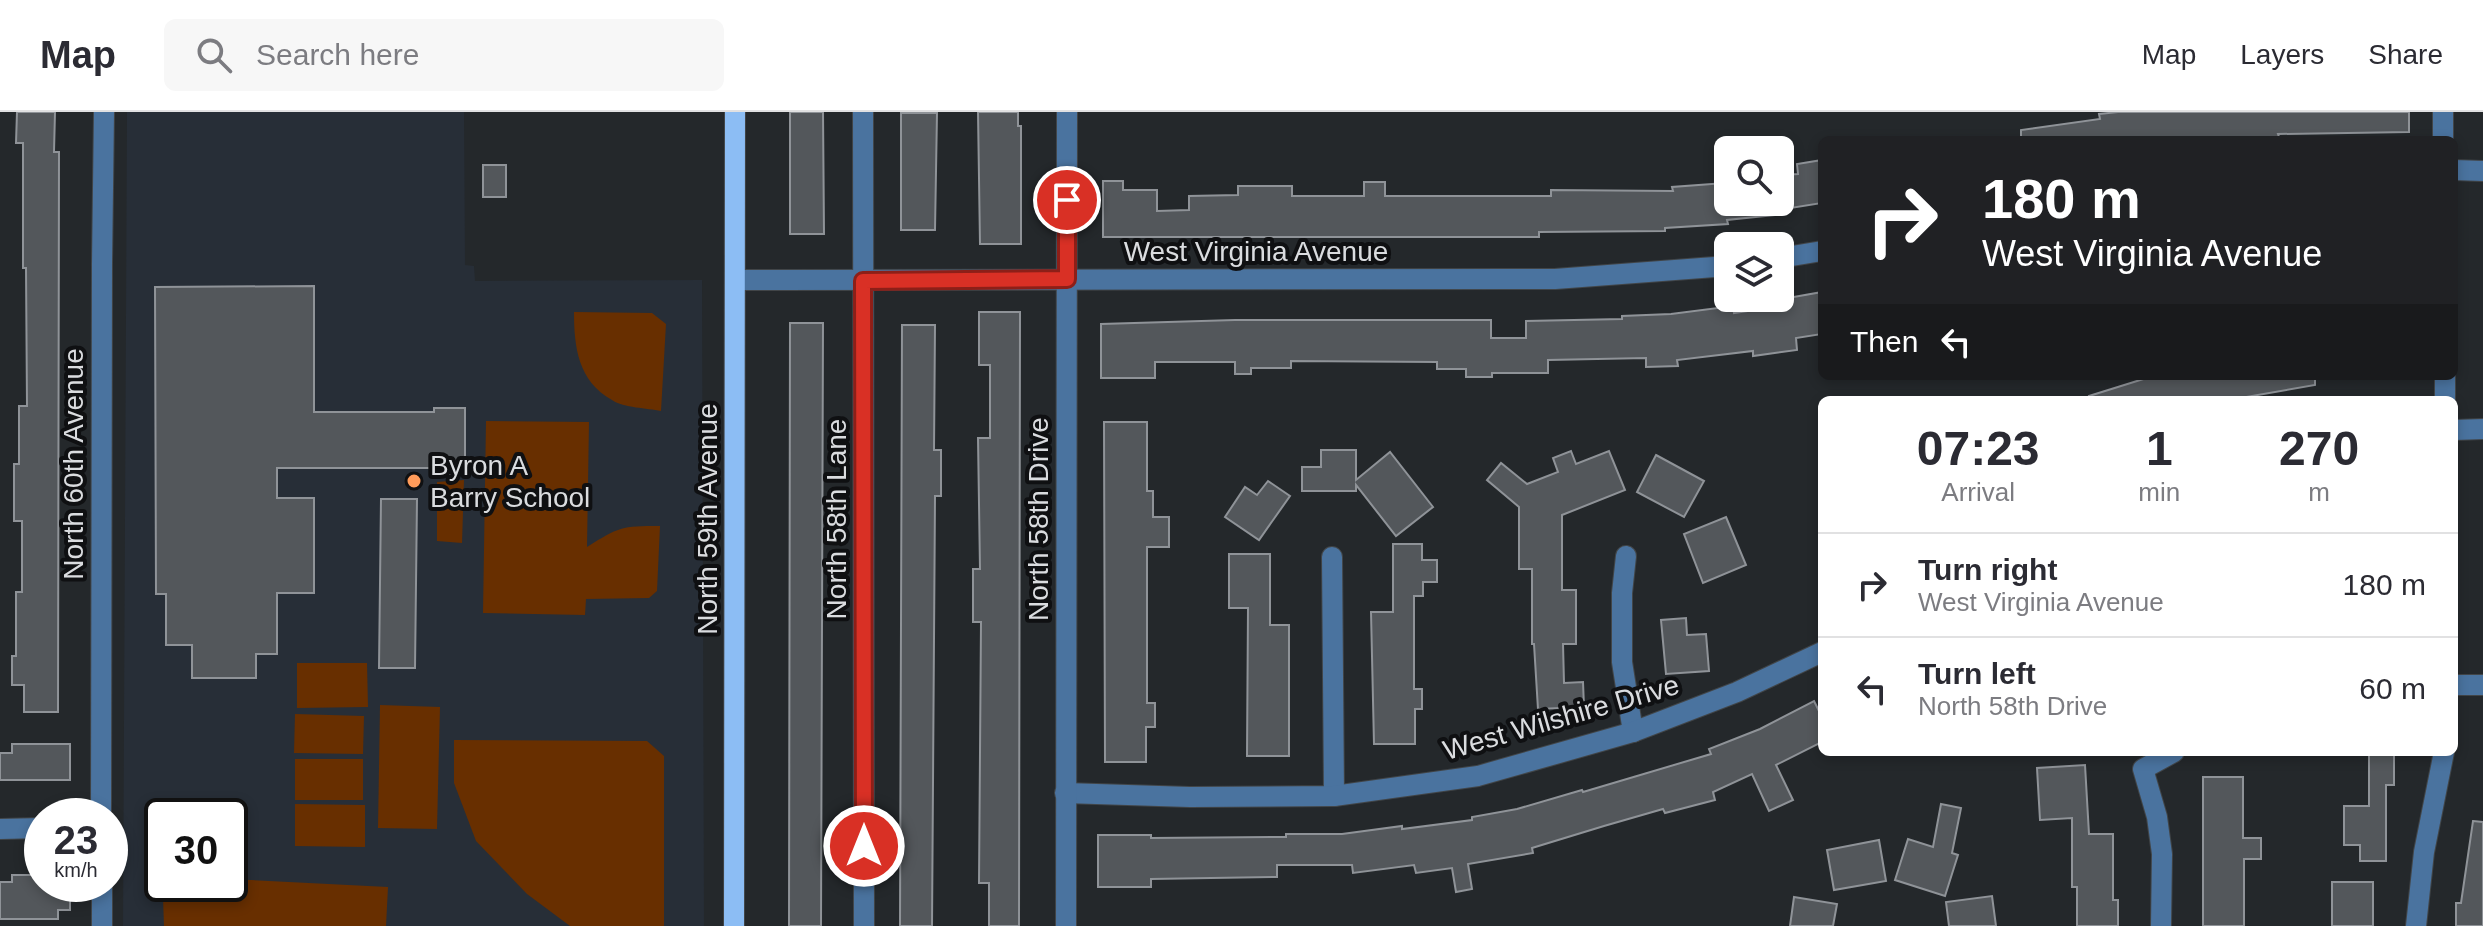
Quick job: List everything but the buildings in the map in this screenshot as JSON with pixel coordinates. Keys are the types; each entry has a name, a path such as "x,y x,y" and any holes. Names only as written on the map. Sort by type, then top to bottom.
{"main road":[{"name":"North 59th Avenue","path":"734,926 735,112"}],"street":[{"name":"North 60th Avenue","path":"101,798 104,112"},
{"name":"North 58th Lane","path":"863,112 864,926"},
{"name":"North 58th Drive","path":"1066,926 1067,112"},
{"path":"2443,112 2443,136"},
{"path":"2458,170 2483,171"},
{"path":"1794,256 1818,252"},
{"name":"West Virginia Avenue","path":"735,280 1555,279 1714,267"},
{"path":"2458,430 2483,429"},
{"path":"1626,556 1622,593 1622,662 1633,732"},
{"path":"1332,557 1334,796"},
{"name":"West Wilshire Drive","path":"1065,793 1190,797 1334,796 1478,776 1633,732 1737,692 1818,654"},
{"path":"2458,685 2483,685"},
{"path":"2161,926 2162,854 2157,817 2143,769 2167,756"},
{"path":"2416,926 2424,852 2443,756"},
{"path":"0,829 24,828"},
{"path":"102,902 102,926"}],"shaded area":[{"name":"Byron A Barry School","path":"127,112 464,112 465,265 474,266 475,281 702,280 704,926 123,926 123,902 128,902 128,798 124,798"},
{"path":"574,312 652,313 666,324 661,411 617,403 592,383 580,362"},
{"path":"486,421 589,422 587,547 621,529 660,526 657,591 649,598 586,599 585,615 483,613"},
{"path":"464,480 462,543 437,541 437,482"},
{"path":"297,663 367,663 368,707 297,708"},
{"path":"380,705 440,707 437,829 378,828"},
{"path":"295,714 364,716 363,754 294,753"},
{"path":"454,740 647,741 664,756 664,926 570,926 527,894 476,841 454,783"},
{"path":"295,759 363,759 363,800 295,800"},
{"path":"295,804 365,805 365,847 295,846"},
{"path":"248,880 388,887 386,926 164,926 163,902 248,902"}],"place":[{"name":"Byron A Barry School","path":"414,481"}],"route":[{"path":"864,846 863,281 1067,279 1067,200"}]}
